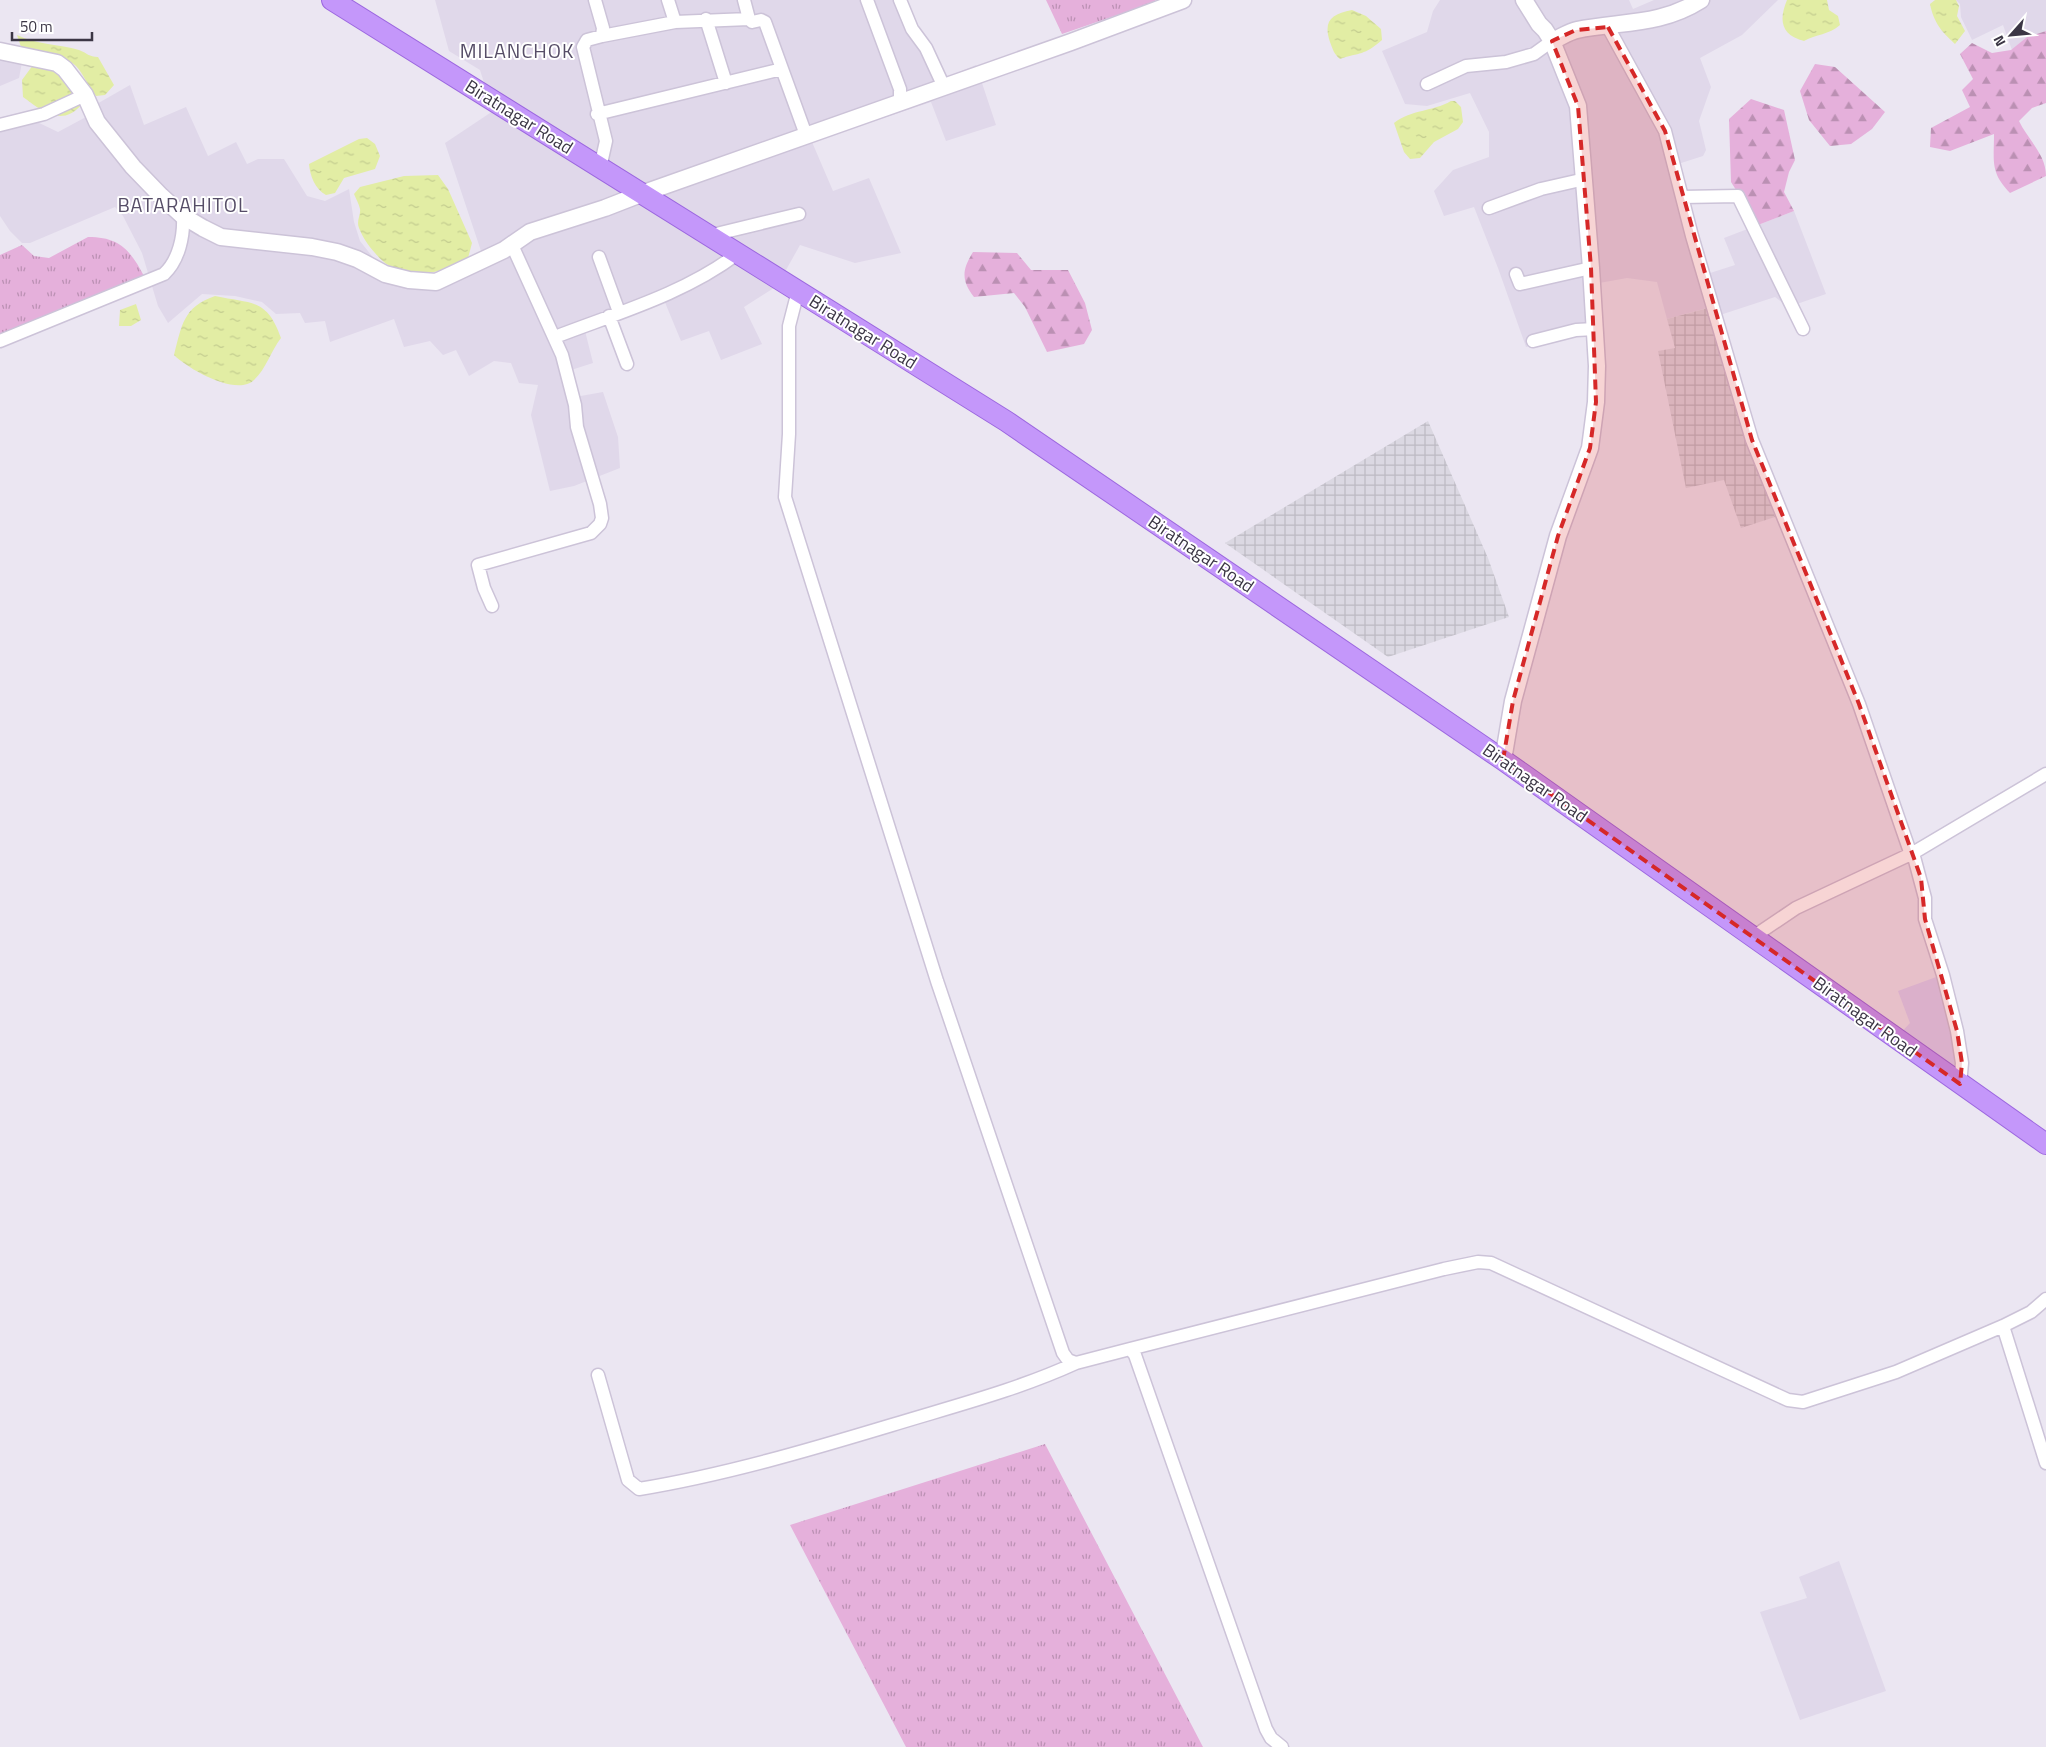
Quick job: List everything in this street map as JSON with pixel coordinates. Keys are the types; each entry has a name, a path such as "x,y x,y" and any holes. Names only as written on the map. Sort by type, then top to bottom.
{"main road":[{"name":"Biratnagar Road","path":"332,0 1006,421 1502,760 2046,1144"}],"street":[{"path":"595,0 603,28 602,36"},
{"path":"668,0 675,22"},
{"path":"744,0 749,19"},
{"path":"867,0 900,89 900,102"},
{"path":"900,0 912,29 926,48 944,87"},
{"path":"0,50 57,63 65,69 85,95 97,122 133,166 161,196 183,216 222,237 320,249 357,259 385,274 425,282 436,282 512,245 530,232 605,208 1183,0"},
{"path":"1502,760 1513,701 1558,536 1590,448 1596,402 1595,329 1578,106 1552,41 1545,30 1538,24 1524,0"},
{"path":"1427,84 1466,66 1506,62 1534,54 1552,41 1576,30 1663,18 1700,0"},
{"path":"600,168 606,141 583,47 587,40 675,22 706,19 749,19 752,22 761,20 765,22 806,135"},
{"path":"706,19 726,83"},
{"path":"1608,27 1665,131 1682,197 1752,440 1859,704 1908,850 1913,853 1926,898 1925,919 1943,975 1957,1030 1962,1063 1960,1084"},
{"path":"598,114 782,69"},
{"path":"0,125 44,114 85,95"},
{"path":"1489,208 1549,187 1585,179"},
{"path":"1682,197 1738,196 1802,329"},
{"path":"708,236 799,214"},
{"path":"0,342 164,274 175,260 181,242 184,232 183,216"},
{"path":"492,606 484,588 478,566 591,533 600,524 602,518 600,504 577,427 575,405 570,392 562,355 512,245"},
{"path":"555,337 678,289 719,268 737,254"},
{"path":"598,257 627,364"},
{"path":"1516,274 1520,284 1591,268"},
{"path":"798,291 789,326 789,434 785,490 786,504 822,611 937,981 1063,1353 1068,1360 1076,1363"},
{"path":"1532,341 1576,330 1595,329"},
{"path":"1753,937 1796,908 1913,853 2046,774"},
{"path":"598,1374 628,1480 639,1489 714,1473 828,1444 995,1394 1076,1363 1478,1262 1491,1263 1788,1400 1803,1402 1896,1372 2004,1326 2031,1312 2046,1299"},
{"path":"2004,1326 2046,1464"},
{"path":"1130,1349 1142,1371 1266,1730 1271,1738 1282,1747"}],"highlighted area":[{"path":"1608,27 1665,131 1752,440 1859,704 1921,878 1925,919 1957,1031 1962,1063 1960,1084 1503,760 1513,701 1558,536 1590,448 1596,402 1591,268 1578,106 1552,41 1576,30"}],"shaded area":[{"path":"435,0 904,0 947,77 976,65 996,125 946,141 931,102 812,142 833,191 869,178 901,253 855,263 800,245 777,286 744,307 762,344 721,360 709,331 681,341 664,300 585,331 593,363 568,371 575,397 603,392 618,437 620,468 574,486 550,491 531,415 538,385 519,383 511,363 494,361 469,376 456,350 443,355 430,341 404,347 394,319 330,342 325,321 305,323 300,313 276,314 262,302 235,296 202,294 168,323 158,306 142,253 123,216 115,207 30,243 22,243 10,231 0,216 0,120 33,120 58,132 86,117 95,105 130,85 144,125 186,107 208,156 236,142 247,164 258,159 284,159 307,196 325,201 349,189 354,222 360,241 379,265 396,273 466,277 482,254 445,143 493,111 480,70 449,51"},
{"path":"1440,0 1629,0 1633,9 1654,0 1778,0 1742,35 1700,58 1711,87 1699,121 1706,150 1703,156 1678,164 1707,274 1735,265 1724,238 1794,211 1826,294 1788,307 1775,297 1711,318 1707,308 1667,319 1657,282 1627,278 1588,285 1591,333 1526,347 1474,207 1444,216 1434,191 1453,170 1489,157 1489,132 1470,93 1427,106 1405,104 1382,51 1427,32 1433,11"},
{"path":"1956,0 2046,0 2046,31 2027,37 2012,50 2003,25 1972,40 1961,17 1960,4"},
{"path":"0,46 24,52 19,78 0,86"},
{"path":"1708,308 1730,386 1775,517 1741,528 1724,480 1686,488 1658,351 1675,348 1667,319"},
{"path":"1428,421 1488,558 1509,617 1388,657 1225,543"},
{"path":"1939,976 1954,1034 1955,1074 1900,1034 1910,1023 1898,991"},
{"path":"1839,1561 1886,1691 1800,1720 1760,1612 1807,1598 1799,1577"}],"green space":[{"path":"1046,0 1155,0 1155,2 1062,34"},
{"path":"2046,31 2046,103 2032,108 2019,121 2040,154 2046,176 2010,193 1996,172 1994,134 1950,151 1930,147 1931,128 1970,107 1962,90 1973,79 1960,54 1972,43 1992,53 2011,50 2027,37"},
{"path":"1815,64 1835,67 1885,112 1872,129 1851,144 1830,146 1809,120 1800,91"},
{"path":"1751,99 1784,110 1795,160 1789,172 1784,192 1794,211 1758,225 1731,182 1729,119"},
{"path":"88,237 108,239 116,242 129,252 144,276 0,335 0,255 22,245 34,256 49,258"},
{"path":"973,252 1017,253 1031,270 1068,270 1085,303 1092,330 1084,344 1047,352 1025,307 1014,293 974,297 964,275"},
{"path":"1045,1444 1203,1747 906,1747 790,1525"}],"water":[{"path":"1787,0 1827,0 1829,10 1838,16 1840,25 1831,31 1804,41 1796,38 1790,35 1784,25 1783,14"},
{"path":"1935,0 1956,0 1959,6 1957,16 1965,31 1955,44 1936,22 1930,4"},
{"path":"1352,10 1366,16 1381,29 1382,40 1366,51 1340,59 1335,54 1330,42 1328,24 1334,16"},
{"path":"17,35 32,41 71,48 90,56 98,57 114,85 105,95 96,96 79,69 71,62 57,56 21,47"},
{"path":"33,65 55,68 82,104 75,111 60,116 45,112 23,97 22,80"},
{"path":"1455,101 1461,107 1463,122 1458,129 1434,142 1420,158 1410,159 1404,152 1394,123 1408,115 1444,105"},
{"path":"367,138 375,144 380,156 375,169 344,178 335,193 326,195 322,192 314,182 309,164 359,139"},
{"path":"438,175 448,189 472,243 467,262 430,273 407,273 395,269 385,263 375,253 362,235 358,225 360,209 354,194 360,187 404,176"},
{"path":"215,296 248,302 264,309 276,325 281,338 258,376 246,384 236,385 213,379 201,374 174,355 182,326 190,312 204,300"},
{"path":"136,304 141,320 131,326 119,326 120,310"}],"district":[{"name":"MILANCHOK","path":"517,51"},
{"name":"BATARAHITOL","path":"183,205"}]}
